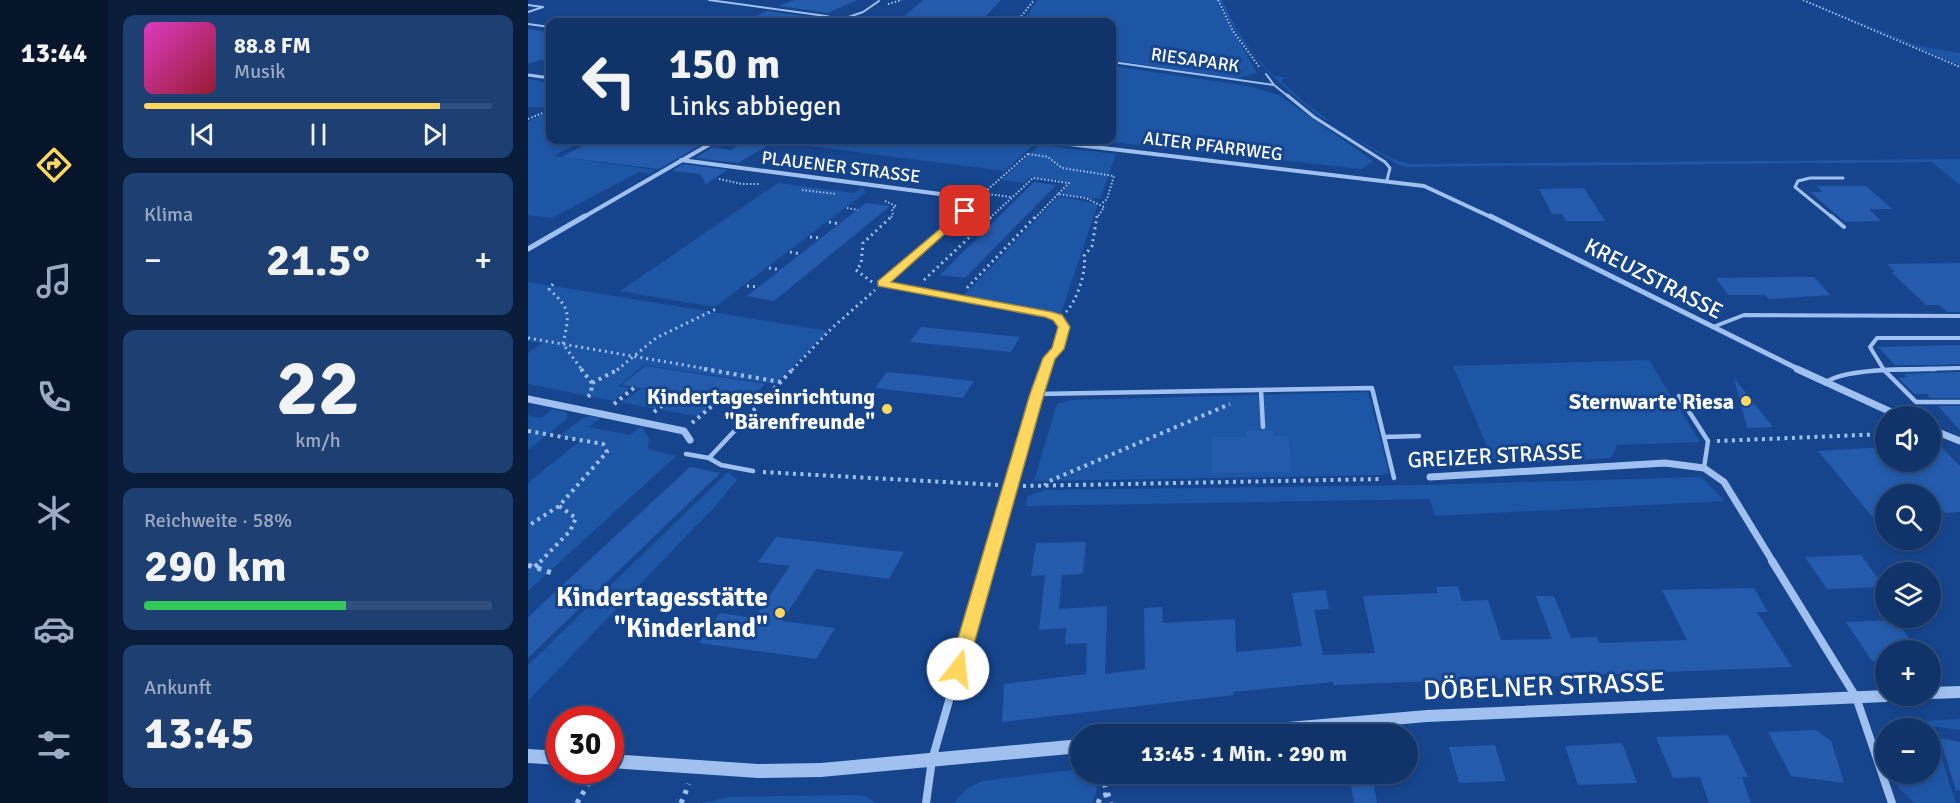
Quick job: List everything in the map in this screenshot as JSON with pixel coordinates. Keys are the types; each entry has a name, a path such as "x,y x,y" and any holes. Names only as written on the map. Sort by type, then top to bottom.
{"street":[{"path":"528,75 546,77"},
{"path":"528,249 710,144"},
{"name":"ALTER PFARRWEG","path":"1076,144 1387,180"},
{"name":"PLAUENER STRASSE","path":"681,160 978,199 882,284"},
{"name":"KREUZSTRASSE","path":"1387,180 1436,190 1711,328 1877,406"},
{"path":"926,803 932,760 1010,486 1049,358 1058,349"},
{"path":"528,399 684,431 690,440"},
{"path":"1941,433 1960,441"},
{"name":"GREIZER STRASSE","path":"1430,477 1665,463 1704,468"},
{"path":"1704,468 1724,482 1856,697 1892,803"},
{"path":"1941,693 1960,692"},
{"name":"DÖBELNER STRASSE","path":"1334,724 1427,716 1875,696"},
{"path":"624,762 769,771 821,770 1070,747"},
{"path":"528,756 546,757"}],"lane":[{"path":"709,0 827,18"},
{"path":"846,18 863,12 879,1"},
{"path":"528,5 543,7 528,12"},
{"path":"528,24 546,26"},
{"name":"RIESAPARK","path":"1116,63 1274,86"},
{"path":"1266,74 1274,86 1314,117 1385,162 1390,168 1387,180"},
{"path":"1843,178 1810,178 1798,182 1796,187 1844,227"},
{"path":"882,284 1057,317 1064,327 1058,349"},
{"path":"1711,328 1744,315 1960,315"},
{"path":"1960,338 1877,338 1870,347 1884,370 1916,402 1960,402"},
{"path":"1825,383 1832,377 1884,370 1960,368"},
{"path":"1037,394 1372,388 1394,478"},
{"path":"1261,390 1263,427"},
{"path":"1679,396 1708,441 1704,468"},
{"path":"709,458 740,425"},
{"path":"1384,437 1419,436"},
{"path":"686,454 709,458 721,465 753,471"}],"path":[{"path":"1020,18 1034,0"},
{"path":"1218,0 1233,31 1266,74"},
{"path":"1803,0 1960,67"},
{"path":"528,120 546,112"},
{"path":"1011,197 984,193 1038,144"},
{"path":"1028,154 1048,157 1062,168 1114,176 1107,199 1101,204"},
{"path":"711,176 728,182 765,185"},
{"path":"915,289 1033,178 1069,183 959,297"},
{"path":"799,190 838,194"},
{"path":"1057,317 1071,309 1080,280 1087,269 1084,256 1092,246 1097,216 1104,207 1086,198 1058,194"},
{"path":"877,198 896,206 892,209 893,215 863,243 861,264 856,270 866,279 882,284"},
{"path":"847,208 858,210"},
{"path":"829,222 840,224"},
{"path":"810,237 821,238"},
{"path":"790,252 801,254"},
{"path":"769,268 781,270"},
{"path":"553,284 549,289 563,302 569,314 563,344 591,383 591,394 574,408"},
{"path":"740,425 832,328 882,284"},
{"path":"747,286 759,287"},
{"path":"591,383 614,372 656,338 716,309"},
{"path":"528,338 781,382"},
{"path":"601,414 635,387"},
{"path":"1046,486 1047,483 1261,390"},
{"path":"642,422 677,394"},
{"path":"684,431 719,400"},
{"path":"528,430 603,444 607,452 558,506 528,526"},
{"path":"1708,441 1875,434"},
{"name":"GREIZER STRASSE","path":"753,471 1010,486 1394,478"},
{"path":"535,567 570,531 576,518 558,506"},
{"path":"528,565 555,574"},
{"path":"577,803 588,784"},
{"path":"1105,784 1111,803"},
{"path":"1098,803 1101,796 1109,794"}],"shaded area":[{"path":"1038,0 1222,0 1253,54 1274,76 1288,78 1282,79 1282,82 1330,121 1313,111 1267,70 1256,58 1246,46 1221,3 1217,3 1257,73 1235,79 1116,61 1116,18 1025,18"},
{"path":"1805,0 1919,46 1960,53 1960,65"},
{"path":"1116,67 1248,86 1279,95 1373,161 1362,169 1116,142"},
{"path":"528,79 546,82 546,108 528,107"},
{"path":"546,113 546,144 576,144 553,156 656,170 650,174 639,172 552,218 528,215 528,121"},
{"path":"1339,129 1392,159 1410,164 1960,159 1960,185 1932,162 1407,167 1397,164"},
{"path":"794,144 1035,144 1004,171"},
{"path":"1040,145 1116,154 1100,199 1061,194 1070,182 1031,177 1024,183 1002,180"},
{"path":"778,183 854,193 862,187 866,192 715,307 620,291"},
{"path":"1059,196 1098,204 1061,313 964,295"},
{"path":"528,282 828,331 775,384 644,365 619,386 629,388 614,401 528,384 528,353 542,343 528,341"},
{"path":"1649,360 1700,442 1617,445 1611,458 1504,464 1492,458 1453,366"},
{"path":"641,389 672,394 655,409 621,402"},
{"path":"1368,392 1389,473 1381,475 1034,481 1057,404 1070,400"},
{"path":"682,396 715,401 697,416 661,410"},
{"path":"554,408 567,413 567,419 528,450 528,415 541,418"},
{"path":"590,416 601,418 589,427 630,435 641,426 649,438 648,449 676,456 528,591 528,483 580,441 559,436 582,419"},
{"path":"728,472 737,479 720,501 528,701 528,665"},
{"path":"1701,477 1725,501 1435,516 1430,499 1026,506 1028,496 1045,490 1425,485"},
{"path":"1960,719 1960,730 1941,727 1941,720"},
{"path":"1941,757 1956,803 1915,803 1899,788 1898,784 1941,784"},
{"path":"1070,770 1070,784 1096,784 1097,788 1092,803 954,803 966,789 982,781"},
{"path":"865,796 877,803 702,803 729,797"}],"building":[{"path":"794,0 857,0 828,13 779,6"},
{"path":"923,0 1001,0 984,18 903,18"},
{"path":"767,11 818,18 752,18"},
{"path":"528,29 546,31 546,61 539,60 528,64"},
{"path":"587,144 699,146 659,169 561,157"},
{"path":"740,144 767,146 738,163 695,158 713,147 731,150"},
{"path":"683,164 727,170 706,184 700,174 672,171"},
{"path":"1034,182 1056,185 965,278 940,275"},
{"path":"1816,186 1866,186 1892,209 1869,209 1881,221 1845,222 1810,192 1823,192"},
{"path":"1584,188 1605,221 1566,221 1562,214 1552,214 1539,189"},
{"path":"866,203 890,206 774,301 747,296"},
{"path":"1960,263 1960,312 1947,312 1939,305 1926,305 1891,272 1895,272 1887,264"},
{"path":"1814,277 1830,295 1769,299 1765,295 1728,295 1716,278"},
{"path":"921,327 1020,337 1011,352 910,342"},
{"path":"1960,345 1960,364 1935,365 1895,365 1878,347"},
{"path":"645,366 765,384 745,404 622,385"},
{"path":"887,372 974,381 963,398 875,388"},
{"path":"1960,372 1960,398 1930,398 1927,394 1915,394 1898,378 1907,377 1904,374"},
{"path":"1734,378 1773,427 1747,428"},
{"path":"1941,406 1960,406 1960,430 1941,409"},
{"path":"1247,431 1273,431 1273,436 1288,436 1292,472 1212,473 1212,437 1247,437"},
{"path":"1941,447 1960,466 1960,512 1945,513 1941,508 1941,484 1875,484 1875,520 1818,451 1875,448 1875,472 1941,472"},
{"path":"690,467 720,473 528,658 528,617"},
{"path":"776,537 904,552 889,579 816,569 782,621 835,628 816,659 699,643 720,613 754,618 790,566 758,562"},
{"path":"1086,542 1083,574 1062,575 1059,609 1107,606 1105,674 1145,669 1144,608 1162,607 1163,623 1235,619 1236,652 1302,646 1292,593 1326,590 1329,609 1314,610 1323,655 1375,653 1363,596 1438,593 1436,587 1458,586 1462,601 1488,600 1501,640 1552,639 1536,596 1554,596 1571,638 1597,637 1599,643 1687,640 1662,590 1754,588 1768,612 1757,612 1792,667 1333,685 1333,682 1233,692 1234,695 1002,722 1004,684 1086,674 1087,643 1065,644 1066,628 1039,630 1045,575 1031,576 1036,543"},
{"path":"1861,555 1875,574 1875,587 1827,589 1805,557"},
{"path":"1875,621 1875,628 1902,628 1910,640 1875,640 1875,661 1872,661 1846,622"},
{"path":"1816,730 1831,741 1844,783 1791,776 1768,732"},
{"path":"1728,735 1748,777 1742,777 1751,803 1709,803 1700,777 1673,778 1656,737"},
{"path":"1941,738 1960,742 1960,790 1956,791"},
{"path":"1622,743 1637,783 1578,785 1565,746"},
{"path":"1495,745 1506,781 1459,783 1449,747"},
{"path":"1351,784 1374,784 1377,803 1354,803"}],"place":[{"name":"Sternwarte Riesa","path":"1746,401"},
{"name":"Kindertageseinrichtung \"Bärenfreunde\"","path":"887,409"},
{"name":"Kindertagesstätte \"Kinderland\"","path":"780,613"}],"route":[{"path":"958,669 1037,394 1049,358 1058,349 1064,327 1057,317 1047,314 882,284 965,211"}]}
